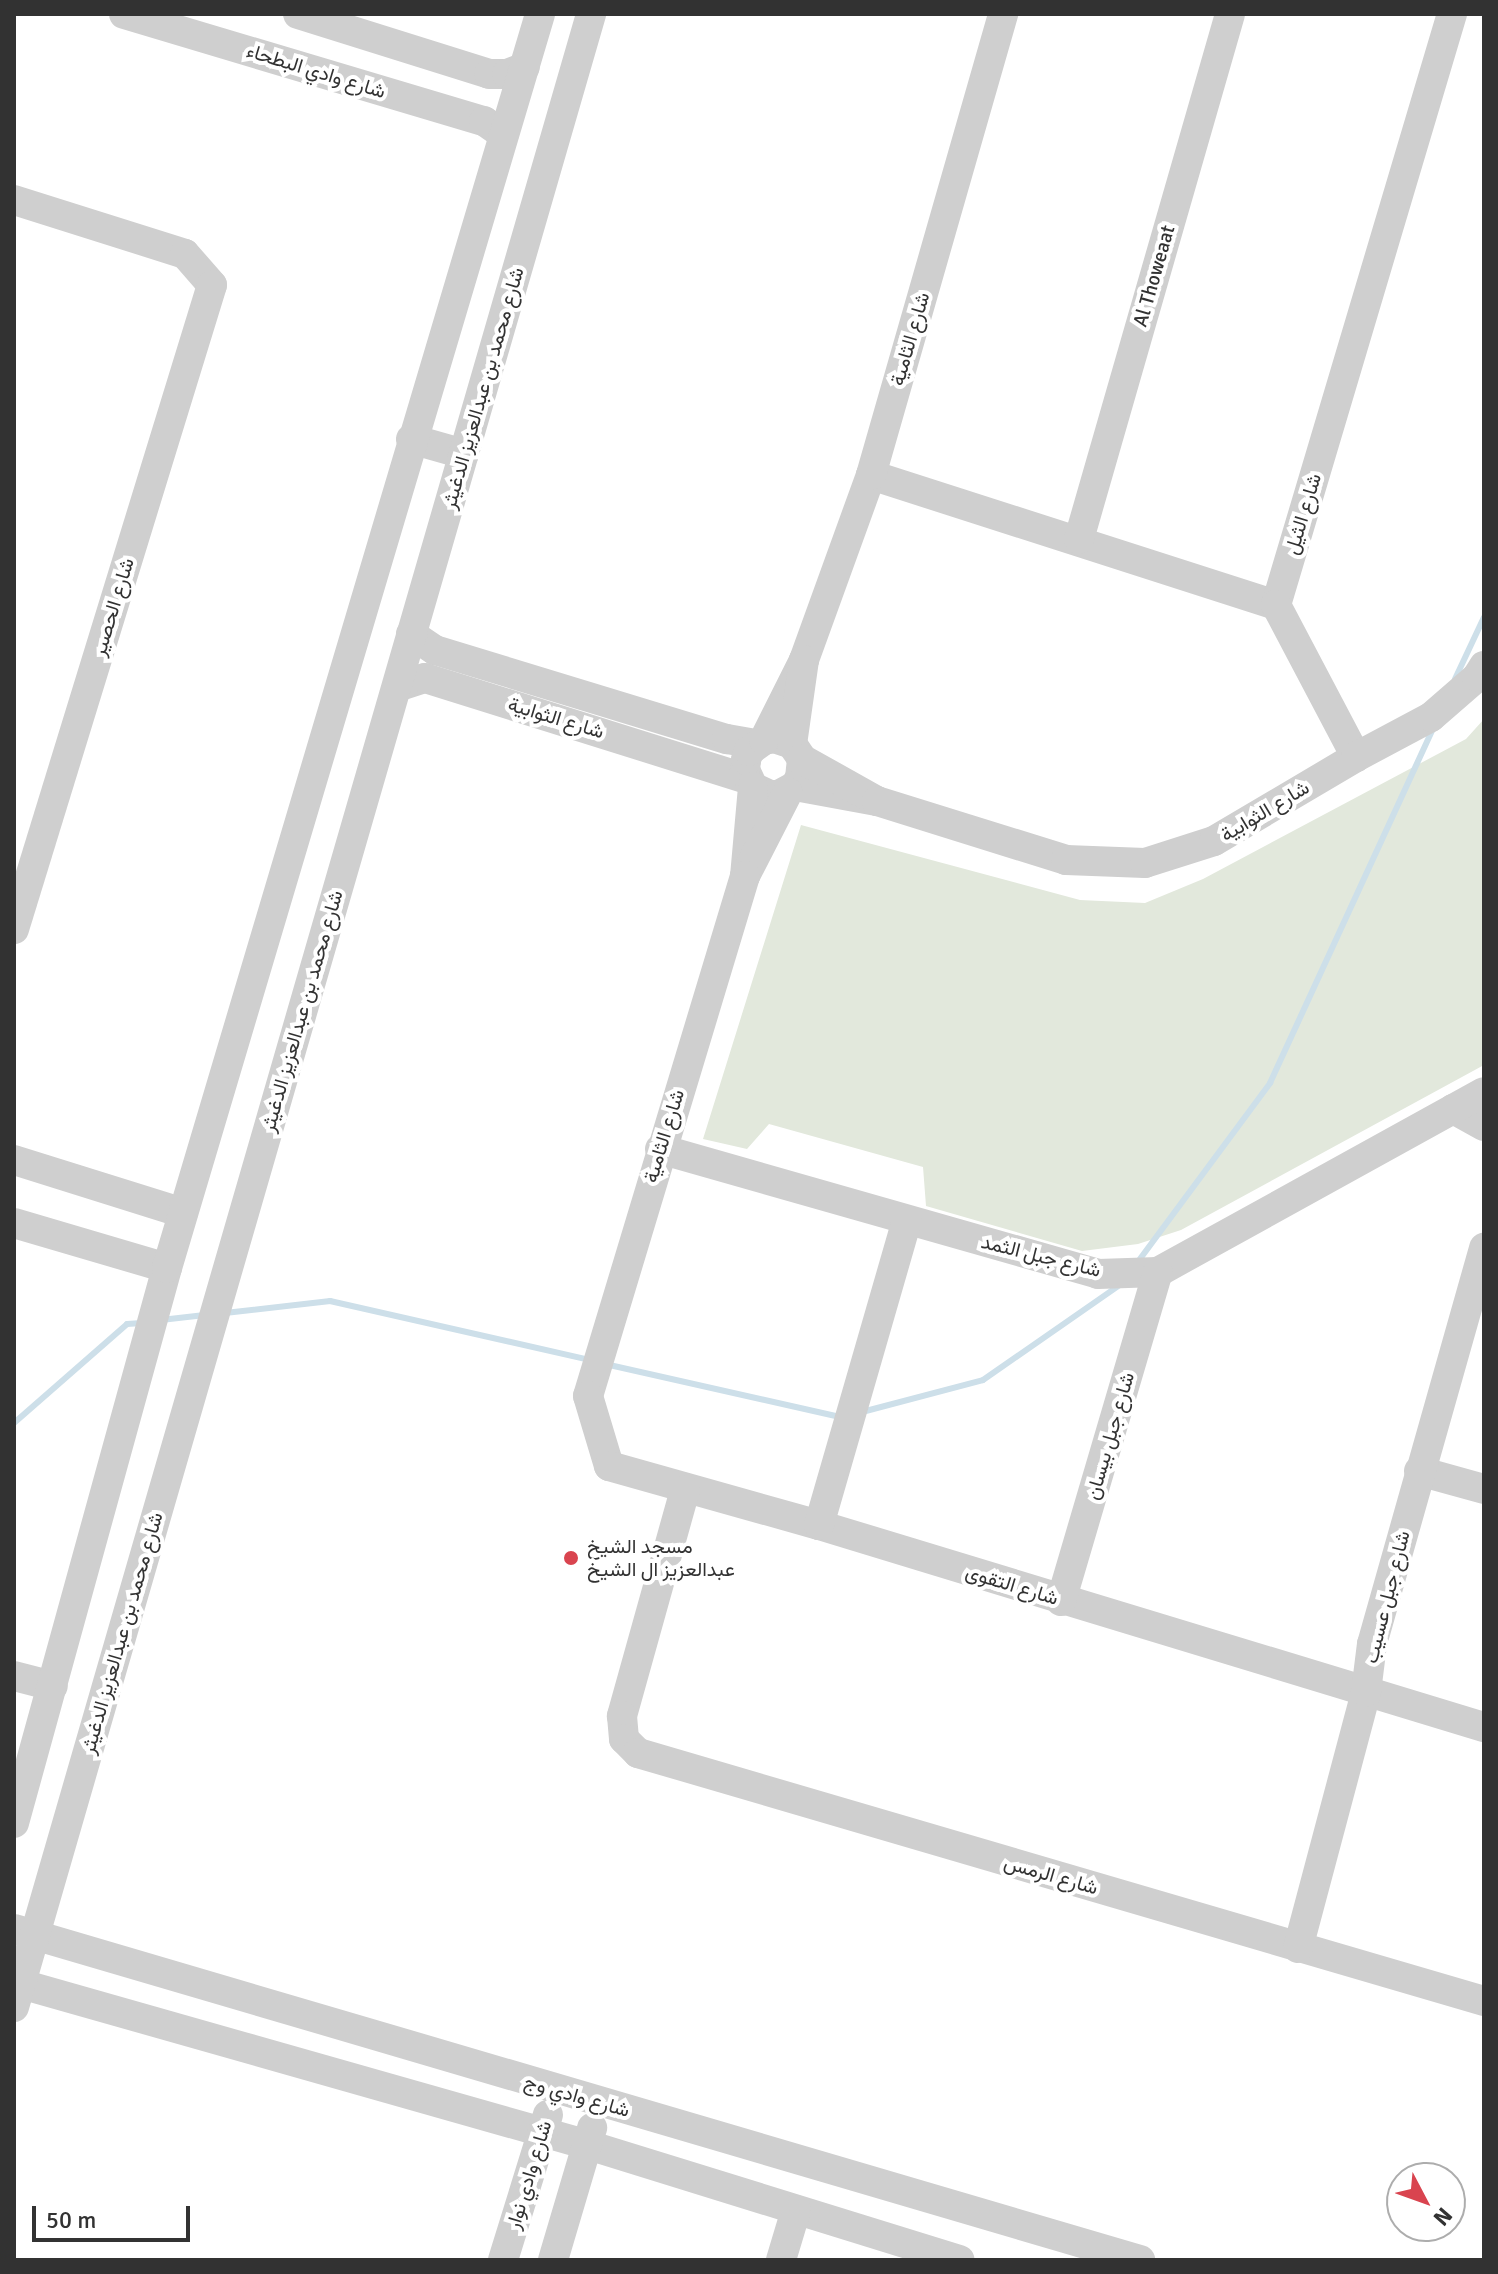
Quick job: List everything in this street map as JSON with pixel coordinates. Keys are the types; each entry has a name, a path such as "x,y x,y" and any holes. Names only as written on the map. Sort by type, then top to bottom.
{"street":[{"name":"شارع وادي البطحاء","path":"124,14 484,121 504,135"},
{"path":"298,14 489,74 507,74 525,67"},
{"path":"14,1823 167,1268 411,439 540,14"},
{"name":"شارع محمد بن عبدالعزيز الدغيثر","path":"16,1991 24,1932 397,687 591,14"},
{"name":"شارع الثامية","path":"775,758 804,660 871,475 1003,14"},
{"name":"Al Thoweaat","path":"1079,539 1230,14"},
{"name":"شارع الثيل","path":"1276,605 1452,14"},
{"name":"شارع الحصير","path":"14,201 185,254 212,285 14,929"},
{"path":"411,439 464,454"},
{"path":"871,475 1079,539 1276,605 1356,757"},
{"name":"شارع الثوابية","path":"411,634 435,650 775,758 877,801 1066,860 1145,863 1214,841 1356,757 1431,717 1477,677 1484,666"},
{"name":"شارع الثوابية","path":"397,687 425,678 716,767 770,795 775,758"},
{"path":"775,758 745,876 750,783 746,760 775,758"},
{"name":"شارع الثامية","path":"588,1396 660,1149 745,876"},
{"name":"شارع جبل الثمد","path":"660,1149 1098,1274 1158,1272 1484,1092"},
{"path":"1453,1109 1484,1126"},
{"path":"14,1160 183,1213"},
{"path":"819,1525 907,1220"},
{"path":"14,1223 167,1268"},
{"name":"شارع جبل عسيب","path":"1298,1948 1366,1692 1372,1644 1484,1248"},
{"name":"شارع جبل بيسان","path":"1061,1601 1158,1272"},
{"name":"شارع التقوى","path":"588,1396 609,1466 685,1490 819,1525 1484,1727"},
{"path":"1419,1471 1484,1489"},
{"name":"شارع الرمس","path":"685,1490 622,1716 624,1739 638,1753 1484,2001"},
{"path":"14,1676 53,1686"},
{"name":"شارع وادي وج","path":"24,1932 1140,2260"},
{"path":"16,1991 588,2145 960,2260"},
{"name":"شارع وادي نوار","path":"503,2260 555,2090"},
{"path":"553,2260 599,2103"},
{"path":"781,2260 796,2210"}],"shaded area":[{"path":"1484,719 1484,1065 1181,1230 1138,1244 1082,1251 926,1206 923,1167 769,1124 747,1149 703,1139 801,825 1080,900 1145,903 1203,879 1466,739"}],"waterway":[{"path":"1455,679 1484,617"},
{"path":"1137,1263 1270,1083 1432,730"},
{"path":"862,1412 983,1380 1121,1284"},
{"path":"225,1313 330,1301 590,1360"},
{"path":"161,1320 205,1315"},
{"path":"14,1423 127,1324 142,1323"},
{"path":"605,1364 840,1417"}],"place":[{"name":"مسجد الشيخ عبدالعزيز ال الشيخ","path":"571,1558"}]}
